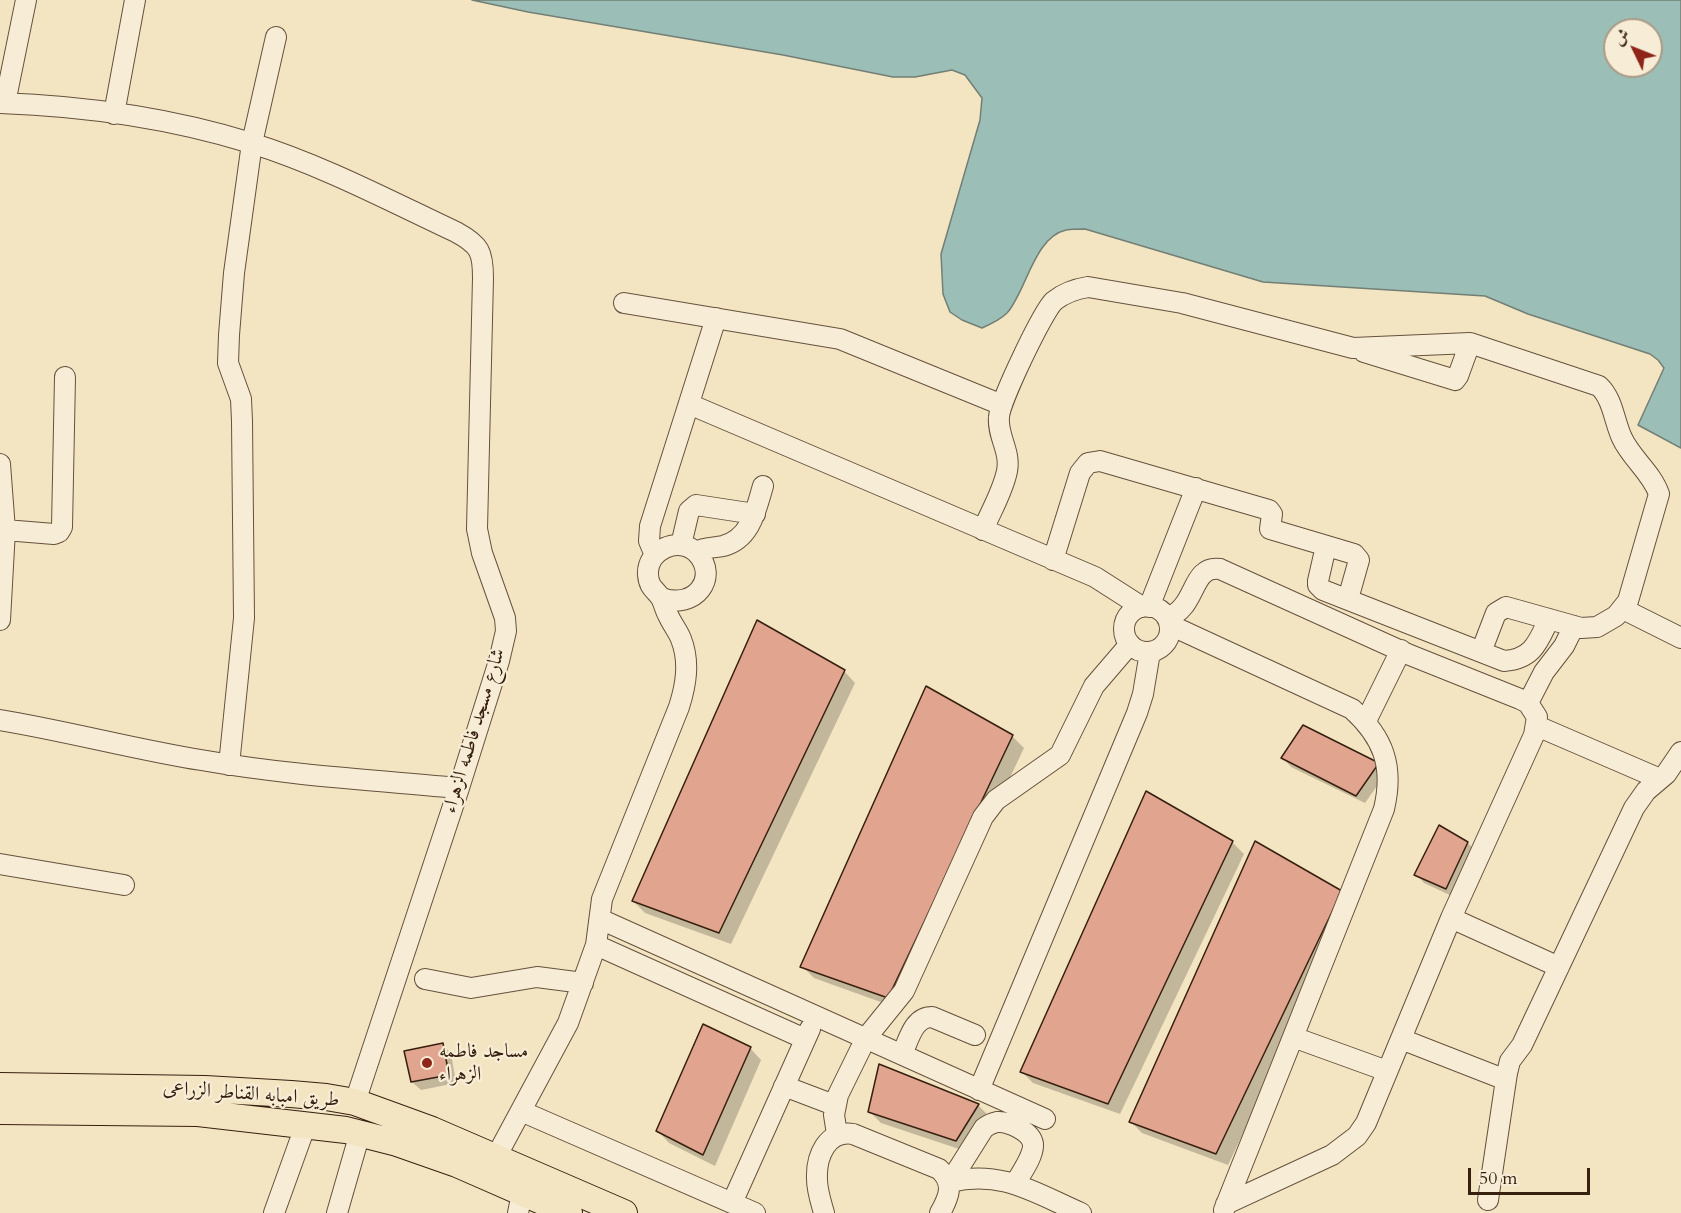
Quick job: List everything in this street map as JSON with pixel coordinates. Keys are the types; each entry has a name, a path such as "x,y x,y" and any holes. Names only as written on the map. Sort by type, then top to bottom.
{"main road":[{"name":"طريق امبابه القناطر الزراعى","path":"0,1086 205,1089 326,1097 355,1102 432,1130 624,1213"},
{"name":"طريق امبابه القناطر الزراعى","path":"0,1111 198,1113 306,1124 360,1133 457,1164 520,1203 569,1213"}],"street":[{"path":"26,0 2,103 72,108 154,119 252,143"},
{"path":"114,114 135,0"},
{"path":"229,765 244,618 241,410 239,393 228,363 229,335 234,273 252,143 276,37"},
{"name":"شارع مسجد فاطمه الزهراء","path":"252,143 332,175 456,232 476,244 483,264 477,529 482,553 505,618 506,631 499,661 459,788 355,1102"},
{"path":"983,530 1005,482 1008,470 1008,453 999,423 1002,405 1046,310 1064,294 1088,287 1182,303 1353,348 1455,380 1470,342"},
{"path":"624,303 840,339 1002,405"},
{"path":"655,555 650,541 650,526 716,318"},
{"path":"1353,348 1470,342 1594,383 1607,395 1622,438 1656,485 1659,494 1623,609 1597,627 1581,628 1512,607 1501,609 1494,618 1481,652"},
{"path":"5,530 54,534 62,527 66,377"},
{"path":"689,404 1095,577 1146,607 1163,612 1169,622 1170,633 1163,646 1150,652 1142,652 1130,644 1126,637 1126,622 1129,615 1146,607 1196,488"},
{"path":"1053,560 1080,473 1088,463 1100,461 1269,510 1272,514 1270,529 1354,554 1359,560 1348,599"},
{"path":"0,464 5,530 0,620"},
{"path":"688,548 702,560 705,570 700,590 692,598 682,602 672,602 662,598 654,592 649,583 648,573 655,555 671,545 688,548 733,542 750,526 763,486"},
{"path":"688,548 689,511 696,505 755,514"},
{"path":"1326,546 1318,585 1323,590 1504,661 1524,657 1532,651 1549,619"},
{"path":"1169,622 1186,605 1202,573 1207,570 1220,569 1406,653 1528,703 1537,717 1537,726 1451,918 1366,1124 1357,1136 1332,1155 1224,1208"},
{"path":"496,1157 563,1033 596,945 602,899 685,690 687,673 681,639 668,616 662,598"},
{"path":"1623,609 1681,638"},
{"path":"1169,622 1352,709 1366,721 1377,737 1388,772 1388,791 1384,809 1224,1208"},
{"path":"1528,703 1544,672 1564,646 1574,626"},
{"path":"1366,721 1421,628"},
{"path":"1439,666 1450,640"},
{"path":"837,1134 834,1105 866,1038 904,991 989,807 1060,755 1094,686 1130,644"},
{"path":"979,1090 1137,713 1150,652"},
{"path":"0,720 229,765 277,772 459,788"},
{"path":"1537,726 1659,779"},
{"path":"1488,1200 1510,1061 1522,1045 1634,808 1646,792 1666,774 1681,752"},
{"path":"0,864 124,885"},
{"path":"1451,918 1559,967"},
{"path":"600,919 1045,1119"},
{"path":"596,945 805,1039"},
{"path":"425,980 471,988 537,977 583,983"},
{"path":"732,1203 816,1016"},
{"path":"902,1054 916,1024 926,1017 932,1017 975,1035"},
{"path":"1293,1037 1387,1071"},
{"path":"1401,1039 1506,1080"},
{"path":"784,1086 834,1105"},
{"path":"521,1111 755,1213"},
{"path":"940,1213 950,1192 950,1182 984,1128 990,1124 1003,1122 1026,1132 1033,1144 1032,1151 1015,1184"},
{"path":"274,1213 306,1124"},
{"path":"337,1213 360,1133"},
{"path":"824,1213 817,1180 819,1162 826,1144 837,1134 853,1134 939,1169 950,1182"},
{"path":"950,1182 982,1177 999,1179 1081,1213"}],"water":[{"path":"472,0 1681,0 1681,448 1638,425 1664,368 1658,360 1650,354 1528,314 1485,296 1263,282 1085,229 1073,229 1055,235 1046,243 1007,313 982,328 962,320 950,312 943,294 941,254 980,120 982,98 965,75 952,70 915,77 893,77 783,55 528,12"}],"building":[{"path":"757,620 845,670 719,933 632,901"},
{"path":"926,686 1013,735 888,998 800,967"},
{"path":"1303,725 1379,763 1356,796 1281,758"},
{"path":"1146,791 1233,841 1108,1104 1020,1072"},
{"path":"1439,825 1468,842 1446,889 1414,875"},
{"path":"1255,841 1342,891 1216,1154 1129,1122"},
{"path":"703,1024 751,1047 703,1155 656,1131"},
{"name":"مساجد فاطمه الزهراء","path":"443,1043 449,1075 411,1082 404,1051"},
{"path":"879,1064 979,1104 956,1141 868,1112"}],"place":[{"name":"مساجد فاطمه الزهراء","path":"427,1063"}]}
